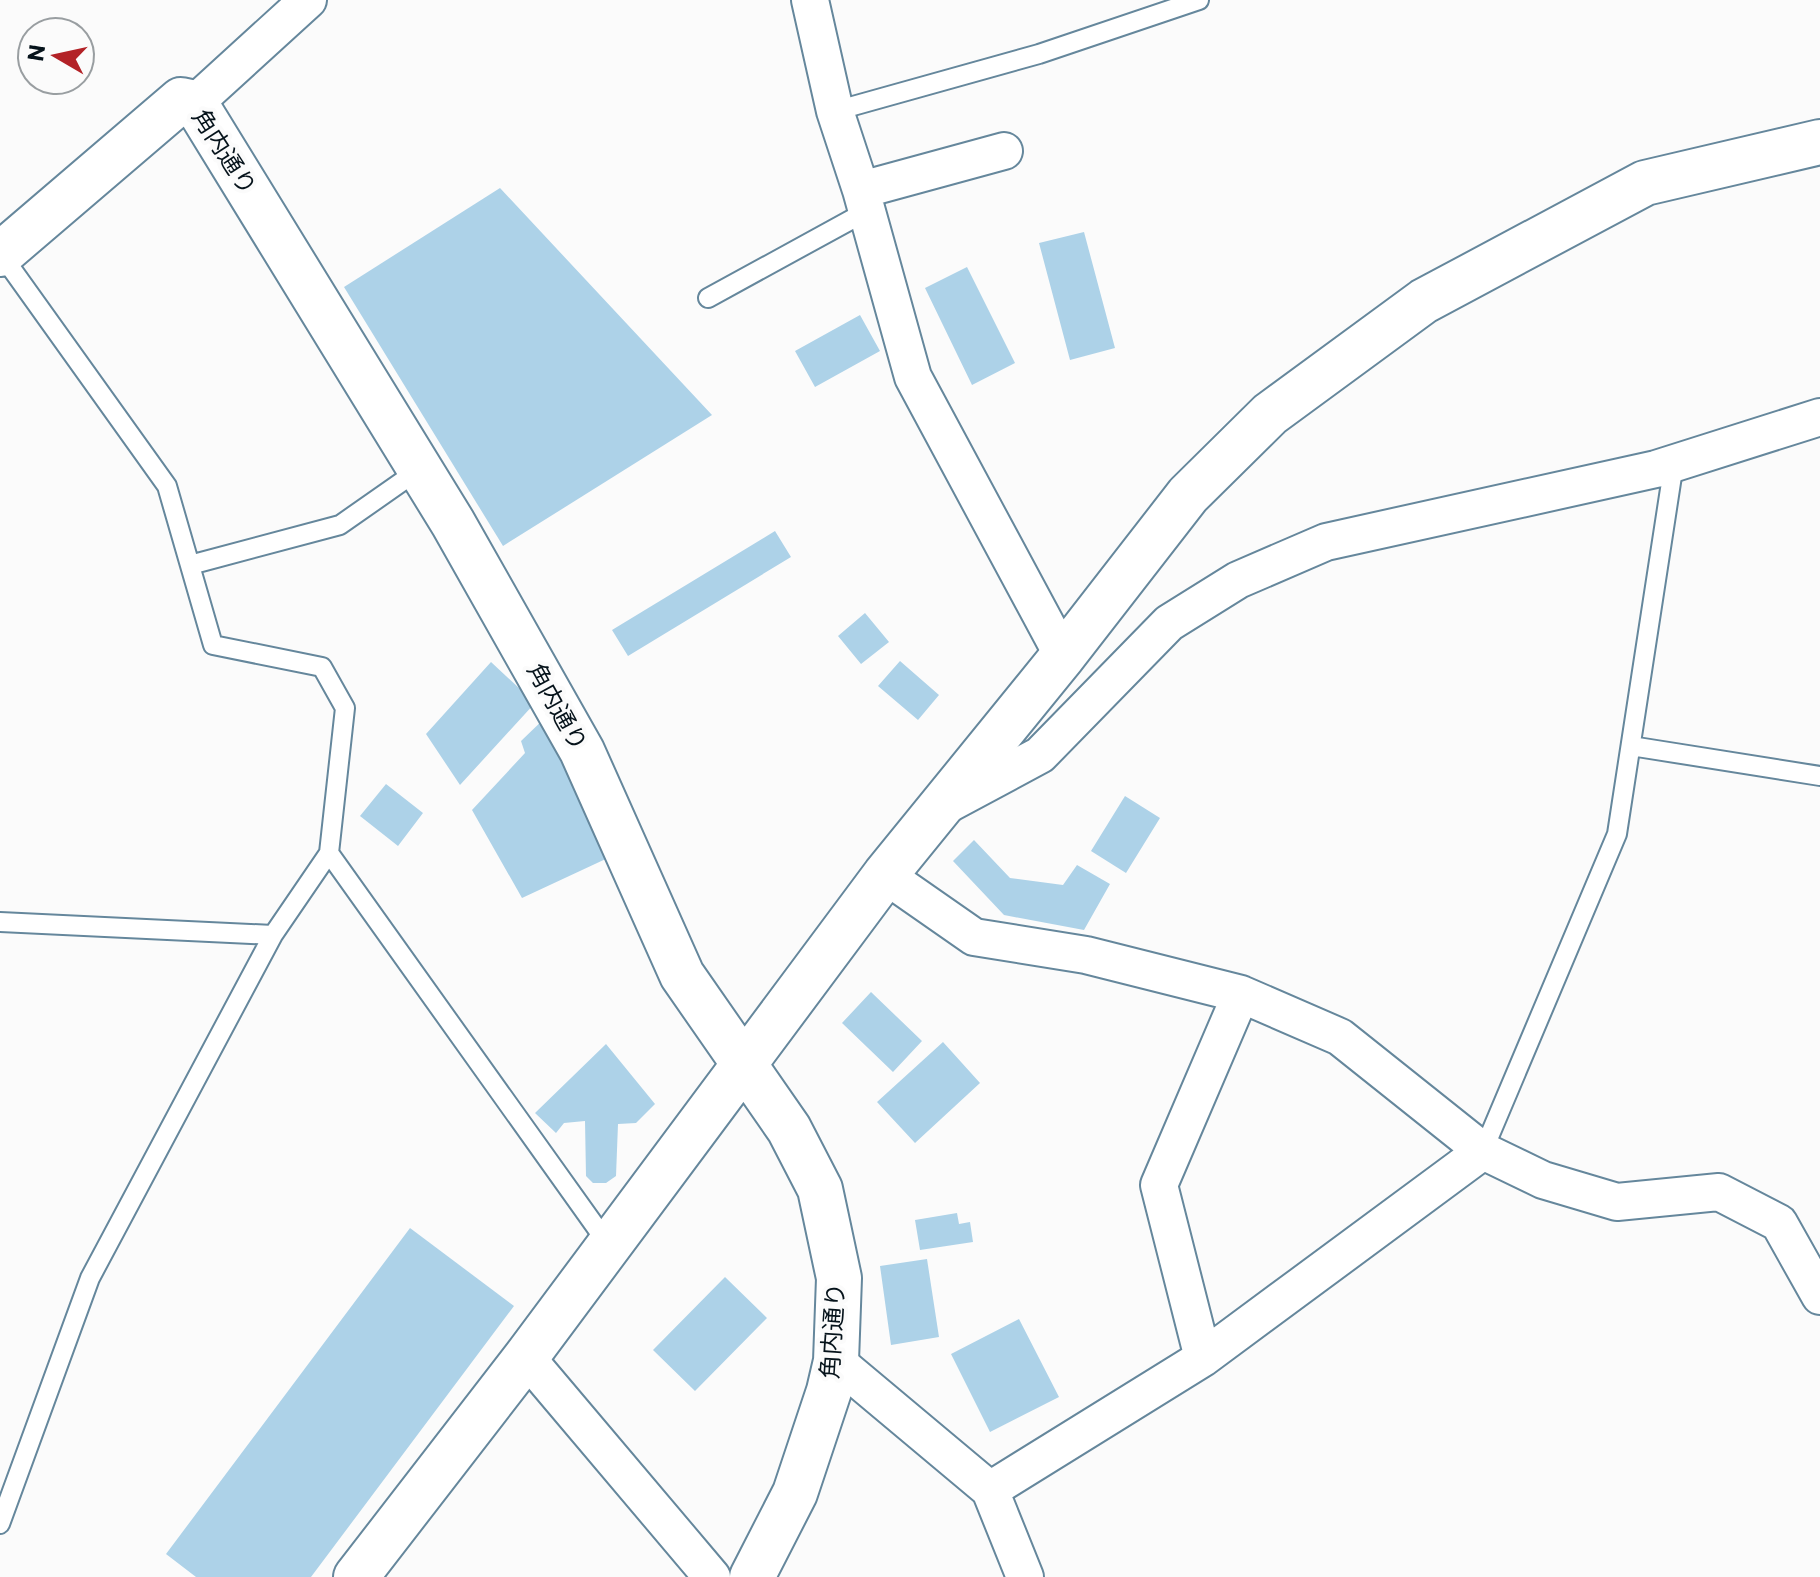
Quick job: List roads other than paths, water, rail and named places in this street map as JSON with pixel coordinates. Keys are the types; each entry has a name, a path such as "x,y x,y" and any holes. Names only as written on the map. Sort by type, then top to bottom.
{"street":[{"path":"195,103 308,0"},
{"path":"810,0 835,111 864,200 913,377 1063,656"},
{"name":"角内通り","path":"0,253 181,100 195,103 420,469 582,751 682,975 789,1129 820,1189 839,1278 836,1361 829,1391 795,1493 752,1577"},
{"path":"356,1577 526,1357 885,875 1063,656 1188,495 1260,424 1424,301 1645,183 1820,142"},
{"path":"864,200 1004,151"},
{"path":"937,811 1040,755 1169,623 1238,580 1326,542 1674,463 1820,417"},
{"path":"885,875 974,937 1086,955 1241,994 1340,1037 1483,1151 1543,1180 1617,1202 1719,1192 1779,1223 1820,1296"},
{"path":"1203,1358 1159,1185 1241,994"},
{"path":"990,1490 1203,1358 1483,1151"},
{"path":"526,1357 712,1577"},
{"path":"836,1361 990,1490 1025,1577"}],"lane":[{"path":"835,111 1039,54 1199,0"},
{"path":"708,298 864,200"},
{"path":"0,253 167,486 213,645 322,667 345,708 329,853 273,935 90,1278 0,1524"},
{"path":"1483,1151 1617,834 1674,463"},
{"path":"190,565 340,525 420,469"},
{"path":"1631,746 1820,776"},
{"path":"329,853 608,1244"},
{"path":"0,922 273,935"}]}
